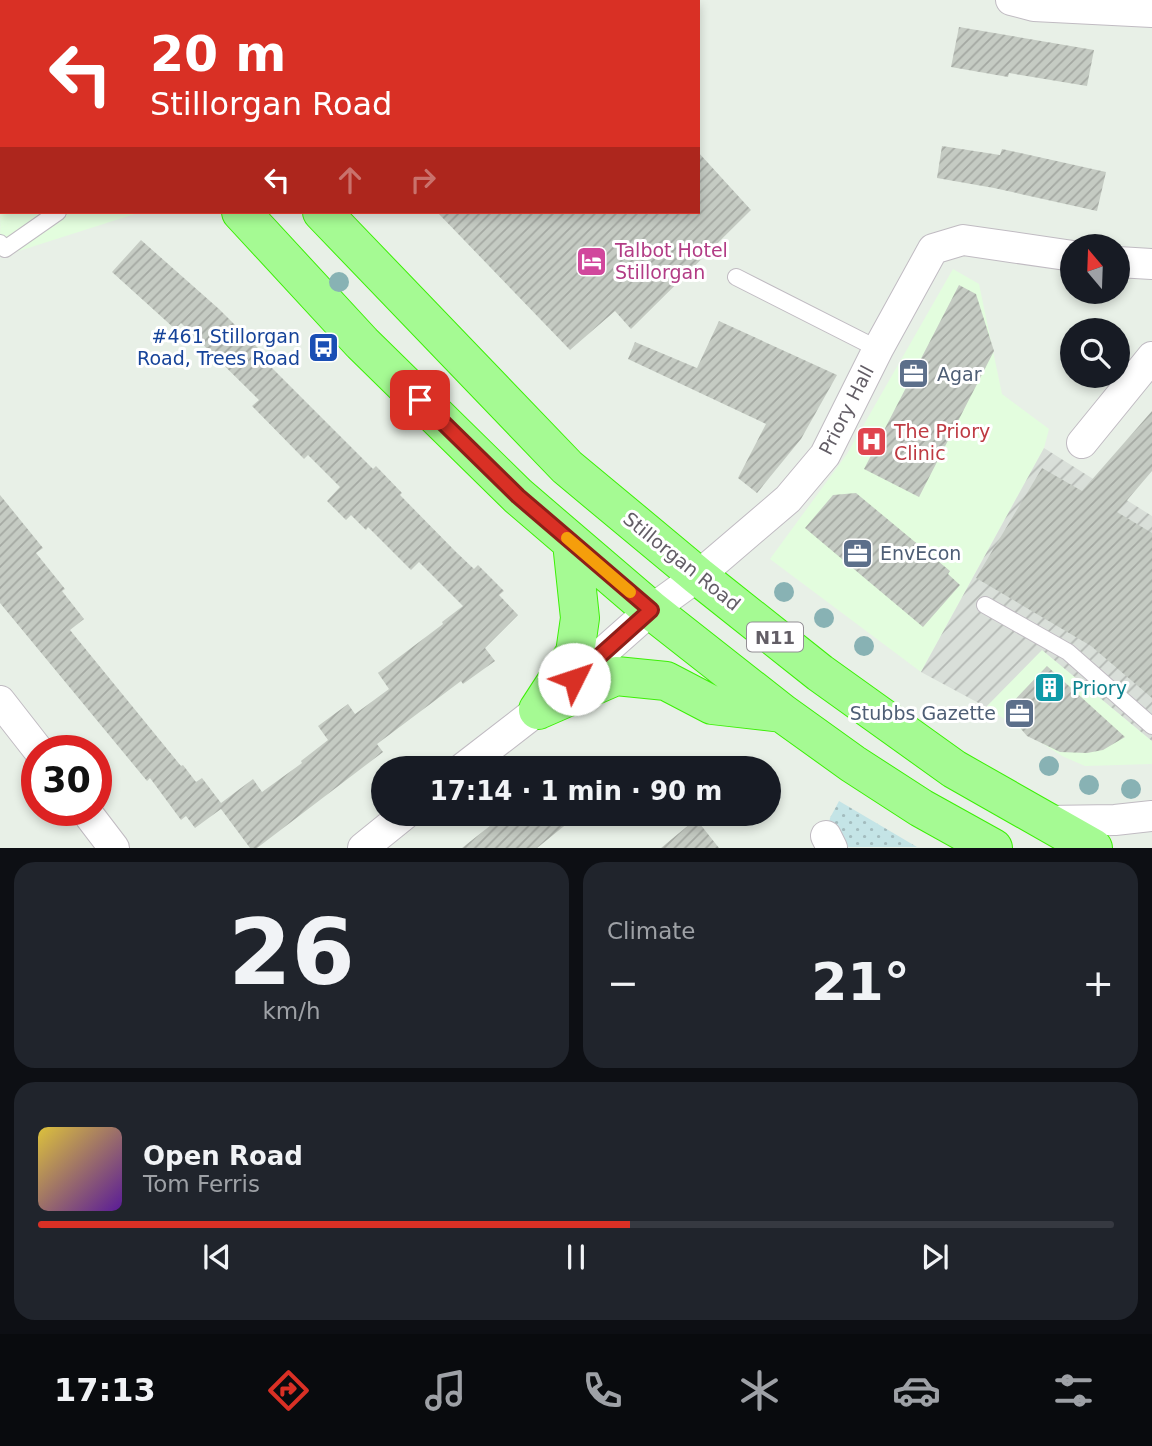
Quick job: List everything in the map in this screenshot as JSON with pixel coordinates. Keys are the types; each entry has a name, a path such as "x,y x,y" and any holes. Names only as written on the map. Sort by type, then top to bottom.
{"highway":[{"name":"N11","path":"243,214 362,343 518,496 651,610 782,713 853,764 921,808 993,848"},
{"name":"Stillorgan Road","path":"324,214 566,467 698,576 820,673 954,769 1093,848"},
{"path":"538,710 575,653 580,618 572,543"},
{"path":"538,710 616,676 666,681 712,705 782,713"}],"street":[{"path":"1011,0 1034,6 1152,12"},
{"name":"Priory Hall","path":"479,756 538,710 651,610 698,576 788,499 825,455 878,349 933,249 963,240 1060,254"},
{"path":"1130,263 1152,264"},
{"path":"1082,443 1152,357"},
{"path":"0,701 27,735"},
{"path":"1046,821 1115,820 1152,816"},
{"path":"97,826 114,848"},
{"path":"363,848 390,826"}],"lane":[{"path":"0,243 5,249 55,214"},
{"path":"736,277 878,349"},
{"path":"985,604 1068,652 1152,726"}],"shaded area":[{"path":"0,214 135,214 0,257"},
{"path":"953,269 979,284 1002,394 1049,429 1044,448 921,672 770,559 847,454"},
{"path":"1044,448 1152,516 1152,741 1042,650 986,707 921,672"},
{"path":"1042,649 1152,741 1152,764 1085,766 1062,756 986,707"},
{"path":"839,801 917,847 846,847 828,830 830,818"}],"building":[{"path":"959,27 1094,50 1087,86 951,67"},
{"path":"942,146 1000,155 1002,149 1106,172 1097,211 937,178"},
{"name":"Talbot Hotel Stillorgan","path":"700,154 751,210 631,329 615,311 570,350 439,214 700,214"},
{"path":"141,240 219,309 265,355 262,358 373,469 376,466 402,493 400,495 456,552 474,569 478,565 504,591 499,595 518,615 485,648 495,661 463,684 461,681 377,744 383,752 378,756 371,756 371,761 257,848 250,848 221,809 195,828 186,816 181,820 150,778 147,781 112,739 112,735 109,735 0,603 0,495 43,548 36,553 65,589 62,591 84,619 70,630 181,766 183,765 196,782 202,778 221,803 253,779 262,792 302,763 301,761 328,740 318,726 348,704 355,714 389,689 378,673 463,606 419,562 411,570 368,527 366,530 351,515 346,520 327,501 340,487 308,455 304,459 252,406 259,400 181,323 175,329 112,272"},
{"path":"959,285 976,294 994,351 919,497 864,469"},
{"path":"719,321 837,375 801,439 757,493 738,478 766,424 628,359 635,342 697,368"},
{"path":"1152,411 1152,471 1117,512 1152,533 1152,698 1091,646 976,578 1042,468 1082,491"},
{"path":"856,493 950,571 948,574 960,585 923,627 805,528 833,495"},
{"name":"Priory","path":"1047,666 1125,737 1103,750 1087,753 1060,752 1027,736 1005,710"},
{"path":"490,826 564,826 537,848 462,848"},
{"path":"688,826 702,826 719,848 661,848"}],"slow traffic":[{"path":"567,538 630,592"}],"place":[{"name":"Talbot Hotel Stillorgan","path":"592,261"},
{"name":"#461 Stillorgan Road, Trees Road","path":"323,347"},
{"name":"Agar","path":"914,374"},
{"name":"The Priory Clinic","path":"871,442"},
{"name":"EnvEcon","path":"857,553"},
{"name":"Priory","path":"1049,688"},
{"name":"Stubbs Gazette","path":"1019,713"}],"route":[{"path":"420,400 518,496 651,610 574,679"}]}
